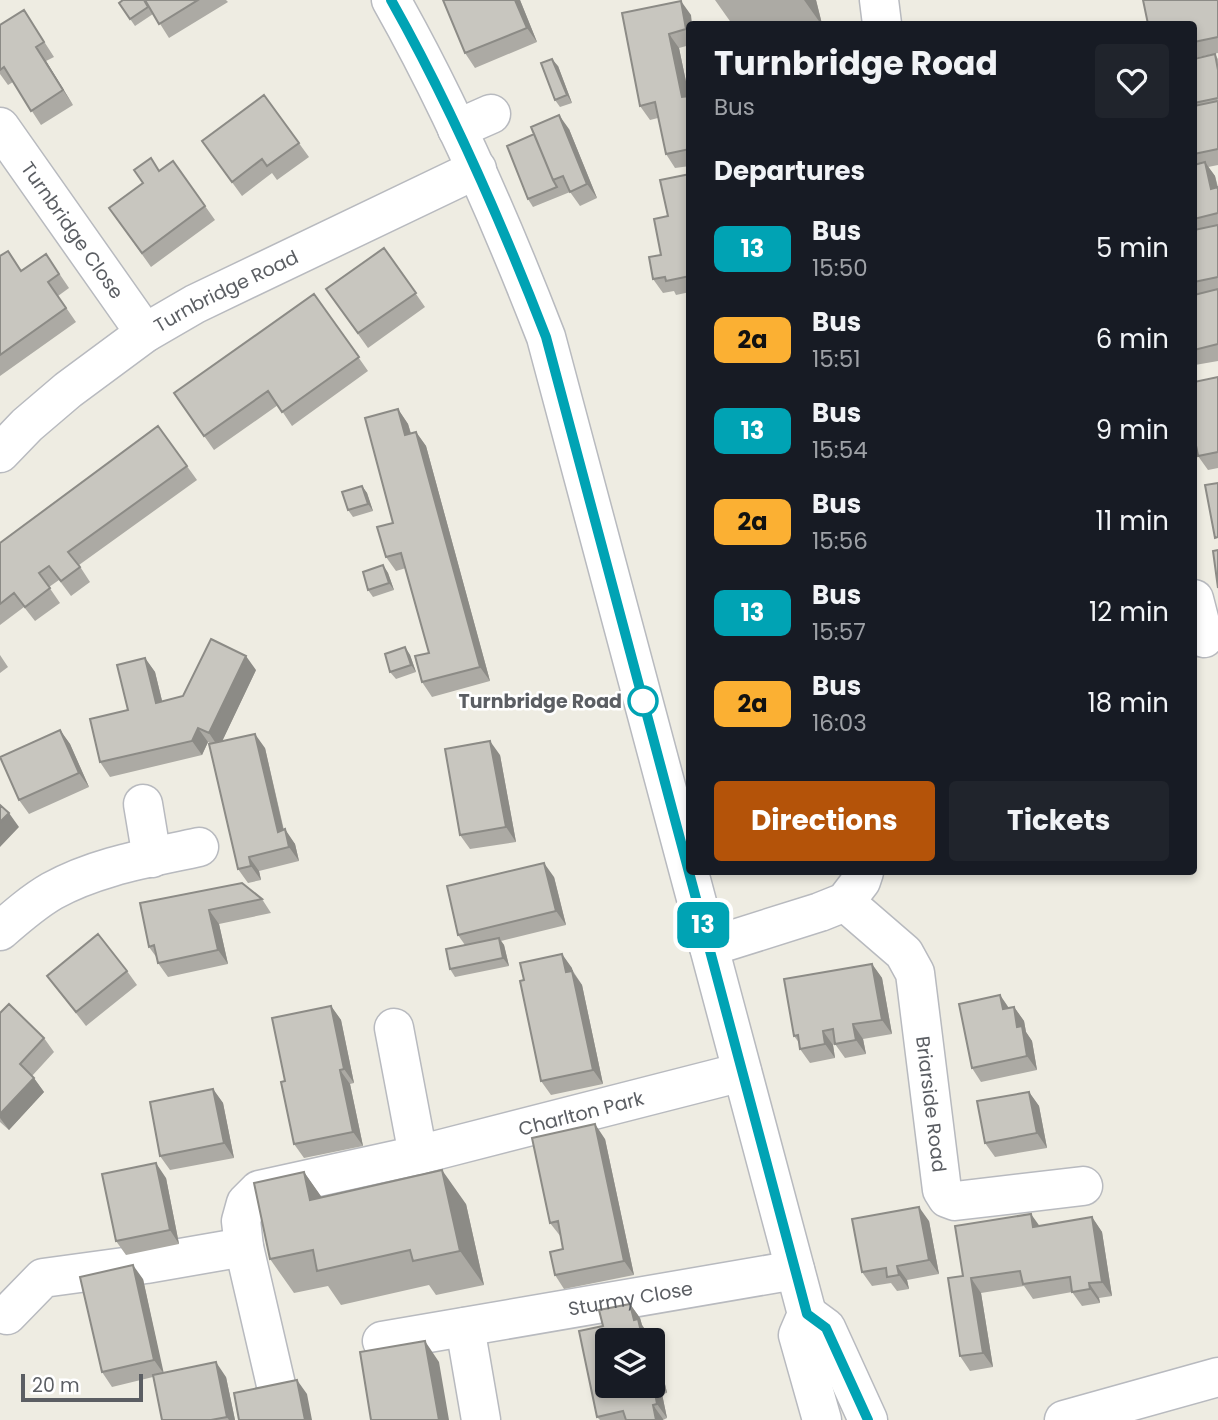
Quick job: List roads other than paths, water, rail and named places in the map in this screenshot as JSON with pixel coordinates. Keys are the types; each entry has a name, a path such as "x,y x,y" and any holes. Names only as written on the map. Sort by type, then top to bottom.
{"street":[{"path":"391,0 474,122 477,169 510,243 546,337 686,861"},
{"path":"878,0 881,21"},
{"name":"Turnbridge Close","path":"0,127 145,333"},
{"name":"Turnbridge Road","path":"0,453 27,425 68,390 145,333 195,304 477,169"},
{"path":"1197,611 1204,638"},
{"path":"143,804 152,858"},
{"path":"0,932 24,910 53,891 106,868 199,847"},
{"path":"690,875 807,1314 826,1328 869,1420"},
{"name":"Briarside Road","path":"709,947 820,912 855,887 904,953 915,973 942,1190 947,1198 955,1201 1083,1186"},
{"path":"394,1028 418,1155"},
{"name":"Charlton Park","path":"276,1385 240,1221 246,1203 259,1190 418,1155 743,1072"},
{"path":"7,1315 43,1278 244,1247"},
{"name":"Sturmy Close","path":"382,1341 795,1270"},
{"path":"807,1314 798,1335 822,1420"},
{"path":"465,1327 481,1420"},
{"path":"1064,1420 1218,1377"}],"place":[{"name":"Turnbridge Road","path":"643,701"}]}
